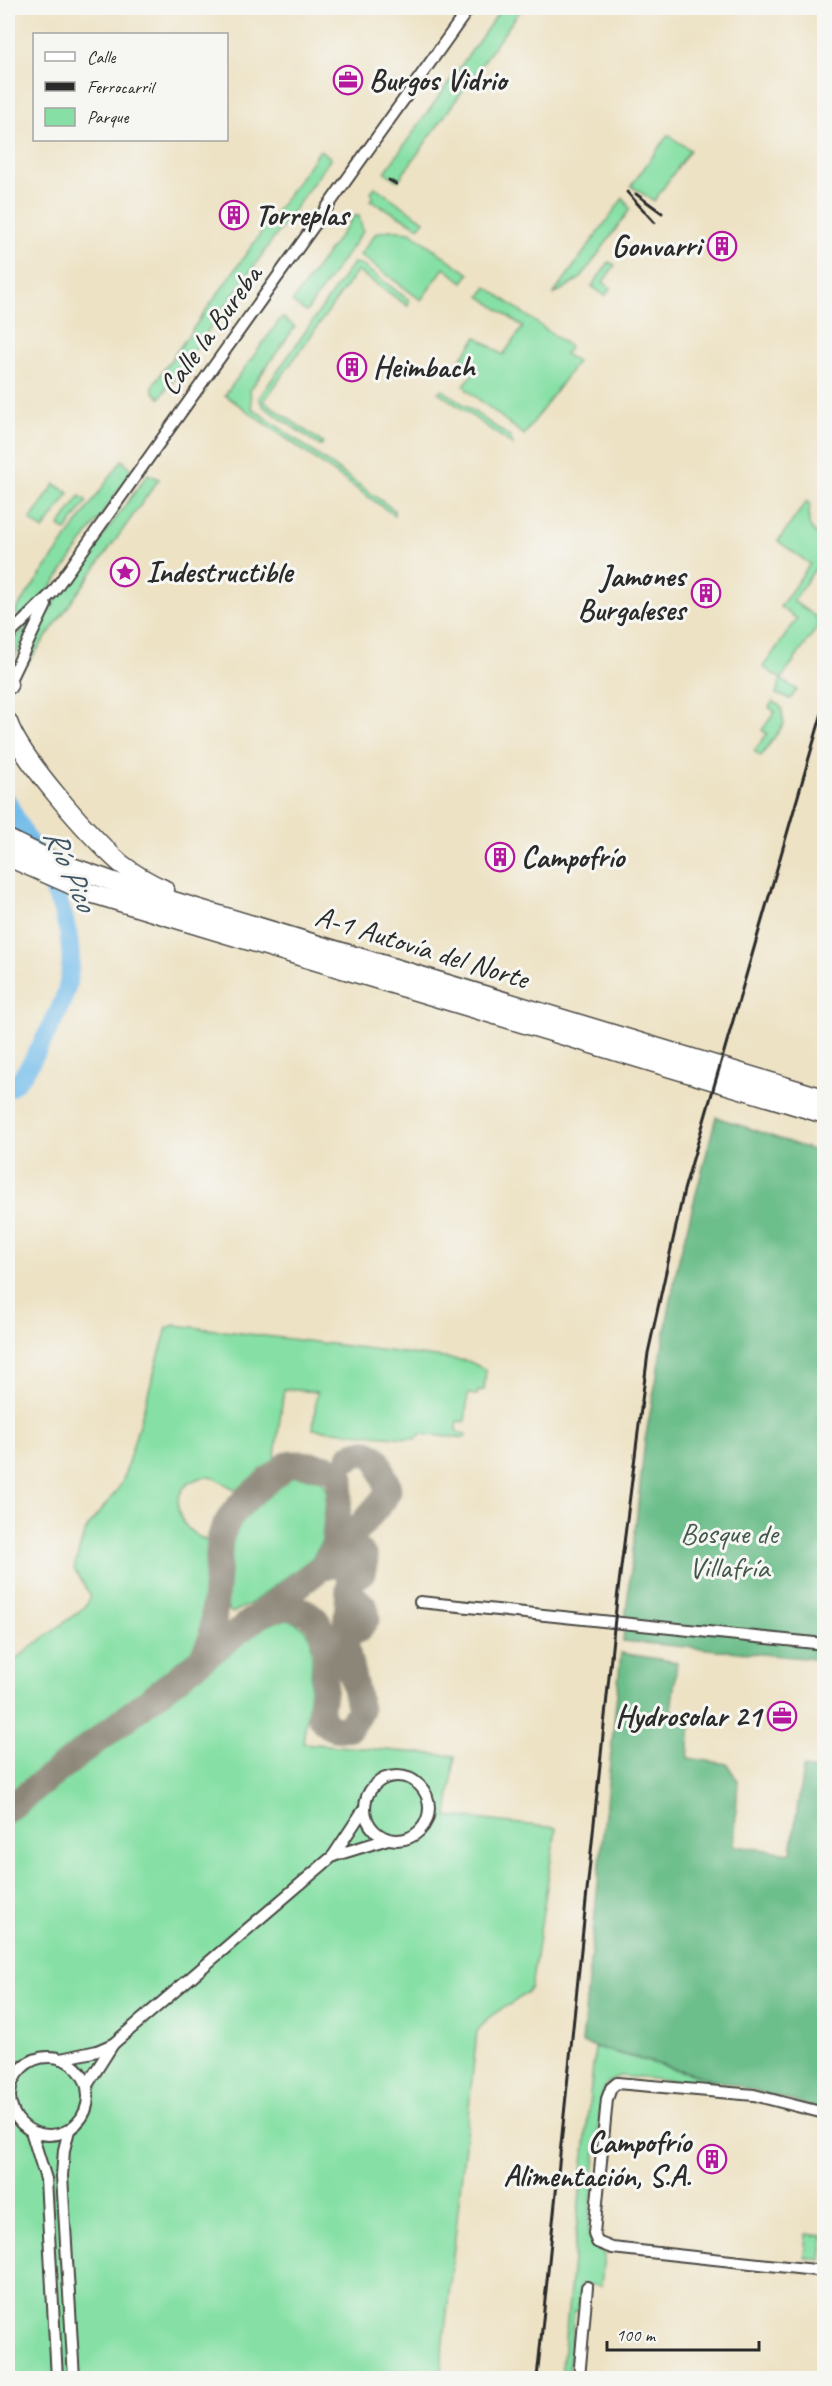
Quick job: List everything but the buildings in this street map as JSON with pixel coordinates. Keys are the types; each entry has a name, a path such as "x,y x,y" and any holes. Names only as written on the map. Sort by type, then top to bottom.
{"highway":[{"path":"8,722 21,749 36,769 111,854 133,872 176,893 355,949 392,968"},
{"name":"A-1 Autovía del Norte","path":"10,846 117,883 825,1098"},
{"name":"A-1 Autovía del Norte","path":"10,846 26,866 90,893 825,1114"}],"street":[{"path":"453,8 467,11"},
{"name":"Calle la Bureba","path":"8,685 12,669 53,592 467,11"},
{"name":"Calle la Bureba","path":"8,636 53,592"},
{"path":"420,1602 825,1644"},
{"path":"61,2059 97,2051 113,2044 333,1856 364,1809 367,1793 382,1778 404,1776 422,1787 429,1807 423,1827 405,1839 388,1839 333,1856"},
{"path":"364,1809 368,1824 375,1832 388,1839"},
{"path":"87,2085 113,2044"},
{"path":"69,2130 57,2135 44,2135 31,2131 21,2124 10,2100 11,2087 25,2066 49,2057 61,2059 73,2064 82,2073 87,2085 89,2098 86,2110 69,2130 64,2150 62,2176 74,2379"},
{"path":"825,2113 754,2095 617,2083 611,2088 607,2099 594,2233 597,2242 612,2248 825,2271"},
{"path":"31,2131 46,2179 57,2379"},
{"path":"579,2379 587,2287"}],"green space":[{"path":"502,8 522,8 398,181 385,172"},
{"path":"668,135 690,150 654,201 631,186"},
{"path":"320,150 331,158 160,398 153,391 153,385"},
{"path":"375,187 424,221 419,227 370,200 373,197 371,192"},
{"path":"623,198 630,209 581,278 553,295"},
{"path":"354,216 359,216 363,231 306,312 292,302"},
{"path":"390,230 410,232 469,274 463,282 444,268 421,300 360,255 376,233"},
{"path":"609,262 615,265 603,282 611,288 605,296 592,286"},
{"path":"353,263 360,264 409,300 408,306 357,271 264,401 323,443 320,446 263,406 259,398"},
{"path":"487,287 570,347 565,354 577,362 524,435 467,390 464,385 478,367 468,360 459,372 456,365 477,337 503,355 523,327 480,296"},
{"path":"282,317 295,327 250,390 252,408 394,510 394,515 225,395"},
{"path":"443,390 510,437 513,445 438,392"},
{"path":"122,460 130,467 130,474 49,590 23,615 13,614"},
{"path":"148,474 159,479 27,664 40,626 53,604"},
{"path":"55,484 69,493 43,530 30,520"},
{"path":"80,496 87,501 66,531 59,526"},
{"path":"807,501 810,505 810,526 824,540 824,556 793,601 816,617 819,625 781,679 763,667 797,619 780,607 810,564 778,541"},
{"path":"32,621 13,661 8,666 8,645"},
{"path":"781,679 797,690 790,699 776,694"},
{"path":"773,701 781,707 784,724 761,756 754,751 767,734 762,730 775,712 769,707"},
{"name":"Bosque de Villafría","path":"716,1117 824,1154 824,1660 623,1641 645,1440 677,1267"},
{"path":"175,1325 468,1361 486,1370 484,1390 478,1391 477,1395 468,1394 465,1422 458,1421 456,1432 466,1434 465,1438 420,1434 416,1439 313,1429 317,1392 284,1389 274,1463 259,1477 239,1490 209,1477 196,1479 181,1493 178,1503 184,1524 193,1533 206,1540 210,1548 201,1639 194,1649 8,1794 8,1665 86,1606 91,1596 74,1569 83,1537 123,1480 167,1328"},
{"path":"289,1476 318,1479 324,1483 328,1492 324,1537 312,1558 250,1604 232,1613 223,1603 234,1525 239,1517"},
{"path":"278,1619 300,1625 309,1636 311,1645 310,1688 303,1743 455,1756 447,1816 556,1828 531,1988 518,2000 488,2018 477,2032 440,2378 8,2378 8,1824 268,1623"},
{"name":"Bosque de Villafría","path":"621,1653 677,1662 671,1711 692,1714 688,1758 727,1764 738,1781 734,1846 791,1853 803,1768 824,1771 824,2110 582,2043"},
{"path":"595,2047 712,2080 711,2084 619,2076 607,2083 602,2097 588,2234 592,2244 604,2254 601,2286 581,2284 579,2310 574,2312 568,2378 561,2378"},
{"path":"807,2234 823,2236 821,2260 805,2258"}],"waterway":[{"name":"Río Pico","path":"8,802 52,886 68,931 71,954 68,985 60,1008 29,1066 20,1079 8,1089"}],"taxiway":[{"path":"8,1809 331,1560 383,1500 388,1491 378,1461 374,1457 366,1453 350,1457"},
{"path":"202,1658 212,1638 220,1540 224,1528 238,1507 287,1465 314,1465 339,1473 341,1478 334,1546 327,1560"},
{"path":"331,1560 350,1550 358,1551 365,1560 362,1573 350,1578 346,1629 359,1629 367,1617 365,1608 356,1599"},
{"path":"264,1613 289,1607 304,1611 315,1619 322,1630 326,1658 320,1715 328,1726 340,1729 350,1727 360,1710 346,1648 350,1577 338,1565 321,1568"}],"railway":[{"path":"466,72 473,76"},
{"path":"389,180 396,184"},
{"path":"627,192 655,223"},
{"path":"636,194 662,213"},
{"path":"537,2378 617,1599 648,1353 684,1190 824,706"}],"place":[{"name":"Burgos Vidrio","path":"348,80"},
{"name":"Torreplas","path":"234,215"},
{"name":"Gonvarri","path":"722,246"},
{"name":"Heimbach","path":"352,367"},
{"name":"Indestructible","path":"125,572"},
{"name":"Jamones Burgaleses","path":"706,593"},
{"name":"Campofrío","path":"500,857"},
{"name":"Hydrosolar 21","path":"782,1716"},
{"name":"Campofrío Alimentación, S.A.","path":"712,2159"}]}
